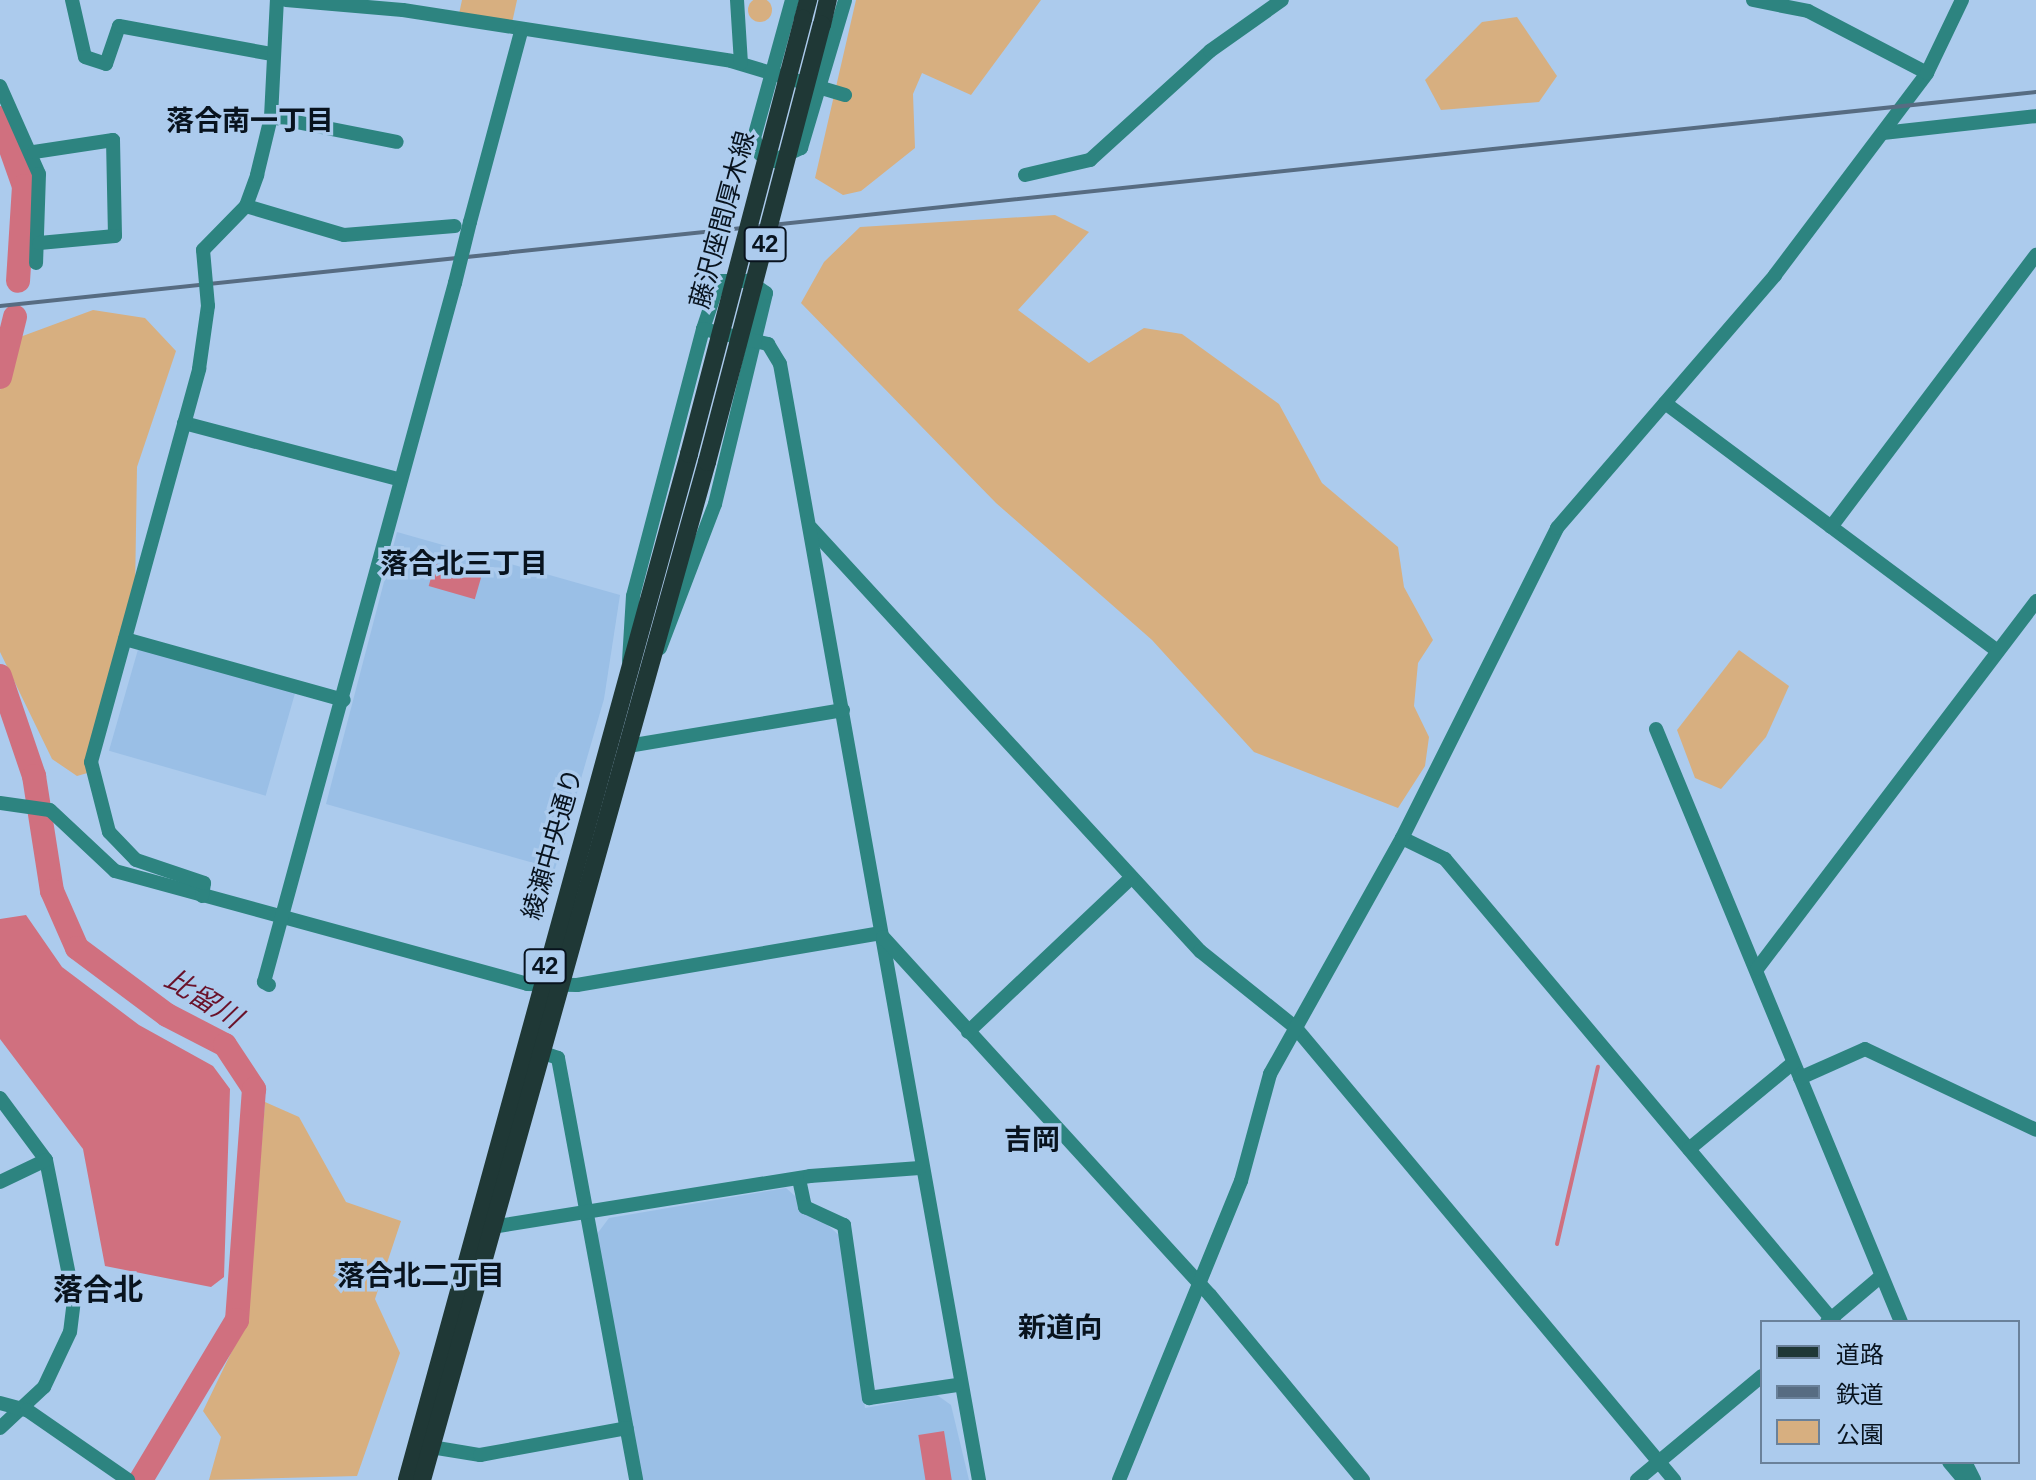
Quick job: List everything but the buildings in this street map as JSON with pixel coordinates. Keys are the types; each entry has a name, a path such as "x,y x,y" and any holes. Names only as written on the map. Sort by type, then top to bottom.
{"main road":[{"name":"藤沢座間厚木線","path":"689,454 808,0"},
{"name":"藤沢座間厚木線","path":"707,462 828,0"},
{"name":"綾瀬中央通り","path":"407,1480 549,986 630,664 689,454"},
{"name":"綾瀬中央通り","path":"422,1480 540,1052 549,986 628,746 707,462"}],"street":[{"path":"72,0 85,57 106,64 119,26 272,54"},
{"path":"202,896 204,883 136,860 109,832 97,799 91,762 184,423 208,306 203,250 246,206 271,117 277,0"},
{"path":"286,0 432,7 521,31 741,63 824,85 845,95"},
{"path":"737,0 741,63"},
{"path":"792,0 754,138 760,154 773,161 801,148 824,85 845,0"},
{"path":"1025,175 1090,160 1210,51 1282,0"},
{"path":"1753,0 1808,11 1927,73"},
{"path":"1119,1480 1201,1287 1241,1181 1260,1101 1295,1027 1402,838 1557,528 1752,305 1927,73 1962,0"},
{"path":"269,985 264,982 344,700 455,283 463,224 521,31"},
{"path":"0,86 34,152 39,243 36,263"},
{"path":"1883,133 2036,116"},
{"path":"271,117 397,142"},
{"path":"34,152 113,140 115,236 39,243"},
{"path":"246,206 344,235 463,224"},
{"path":"1831,527 2036,255"},
{"path":"630,664 626,634 644,546 715,286 731,276 766,293 758,341 715,504 676,622 649,666"},
{"path":"703,329 758,341 775,350 780,364 843,710 957,1385 979,1480"},
{"path":"1665,403 1998,651"},
{"path":"184,423 401,480"},
{"path":"811,528 1200,951 1295,1027 1674,1480"},
{"path":"1757,969 2036,601"},
{"path":"125,639 344,700"},
{"path":"628,746 843,710"},
{"path":"1656,729 1900,1320"},
{"path":"0,803 32,803 50,810 115,871 549,986 880,933"},
{"path":"1402,838 1445,859 1830,1320"},
{"path":"968,1032 1131,878"},
{"path":"880,933 1201,1287 1363,1480"},
{"path":"1800,1078 1865,1049 2036,1130"},
{"path":"540,1052 558,1058 636,1480"},
{"path":"1689,1149 1793,1063"},
{"path":"0,1098 46,1160 72,1272 73,1318 27,1410 0,1428"},
{"path":"0,1182 46,1160"},
{"path":"492,1227 799,1179 920,1168"},
{"path":"799,1179 805,1207 844,1225 869,1398 957,1385"},
{"path":"1832,1320 1880,1277"},
{"path":"1637,1480 1760,1378"},
{"path":"0,1403 27,1410 128,1480"},
{"path":"431,1447 480,1455 627,1428"},
{"path":"1951,1464 1964,1480"}],"shaded area":[{"path":"397,532 620,595 604,699 555,869 326,804"},
{"path":"435,564 481,577 475,599 429,586"},
{"path":"139,646 296,691 266,796 109,751"},
{"path":"26,915 62,967 139,1025 213,1066 230,1089 224,1277 211,1287 105,1266 83,1149 0,1039 0,919"},
{"path":"786,1188 841,1237 865,1408 937,1395 951,1405 969,1480 642,1480 597,1234 609,1218"},
{"path":"944,1431 952,1480 925,1480 918,1435"}],"green space":[{"path":"765,-1 771,5 769,19 760,22 751,19 748,10 751,1"},
{"path":"462,0 517,0 512,23 459,14"},
{"path":"856,0 1041,0 971,95 922,73 913,94 915,148 861,191 843,195 815,178"},
{"path":"1517,17 1557,76 1539,102 1441,110 1425,80 1482,22"},
{"path":"1055,215 1089,232 1018,310 1089,363 1144,328 1182,334 1279,404 1322,483 1398,547 1404,587 1433,640 1418,663 1414,706 1429,737 1425,766 1398,808 1254,752 1152,640 996,503 801,303 824,262 860,227"},
{"path":"93,310 145,318 176,351 137,467 135,593 91,772 77,776 52,759 0,652 0,390 20,337"},
{"path":"1739,650 1789,686 1766,737 1721,789 1695,778 1677,730"},
{"path":"265,1102 299,1117 346,1202 401,1221 375,1299 400,1353 357,1476 209,1480 221,1437 203,1411 247,1320"}],"waterway":[{"name":"比留川","path":"0,118 24,186 18,281"},
{"name":"比留川","path":"0,377 15,317"},
{"name":"比留川","path":"0,676 34,776 52,891 77,948 167,1015 225,1045 254,1089 237,1320 141,1480"},
{"path":"1557,1244 1598,1067"}],"railway":[{"path":"0,306 2036,92"}],"district":[{"name":"落合南一丁目","path":"250,121"},
{"name":"落合北三丁目","path":"464,564"},
{"name":"吉岡","path":"1032,1140"},
{"name":"落合北二丁目","path":"421,1276"},
{"name":"落合北","path":"98,1290"},
{"name":"新道向","path":"1060,1328"}]}
